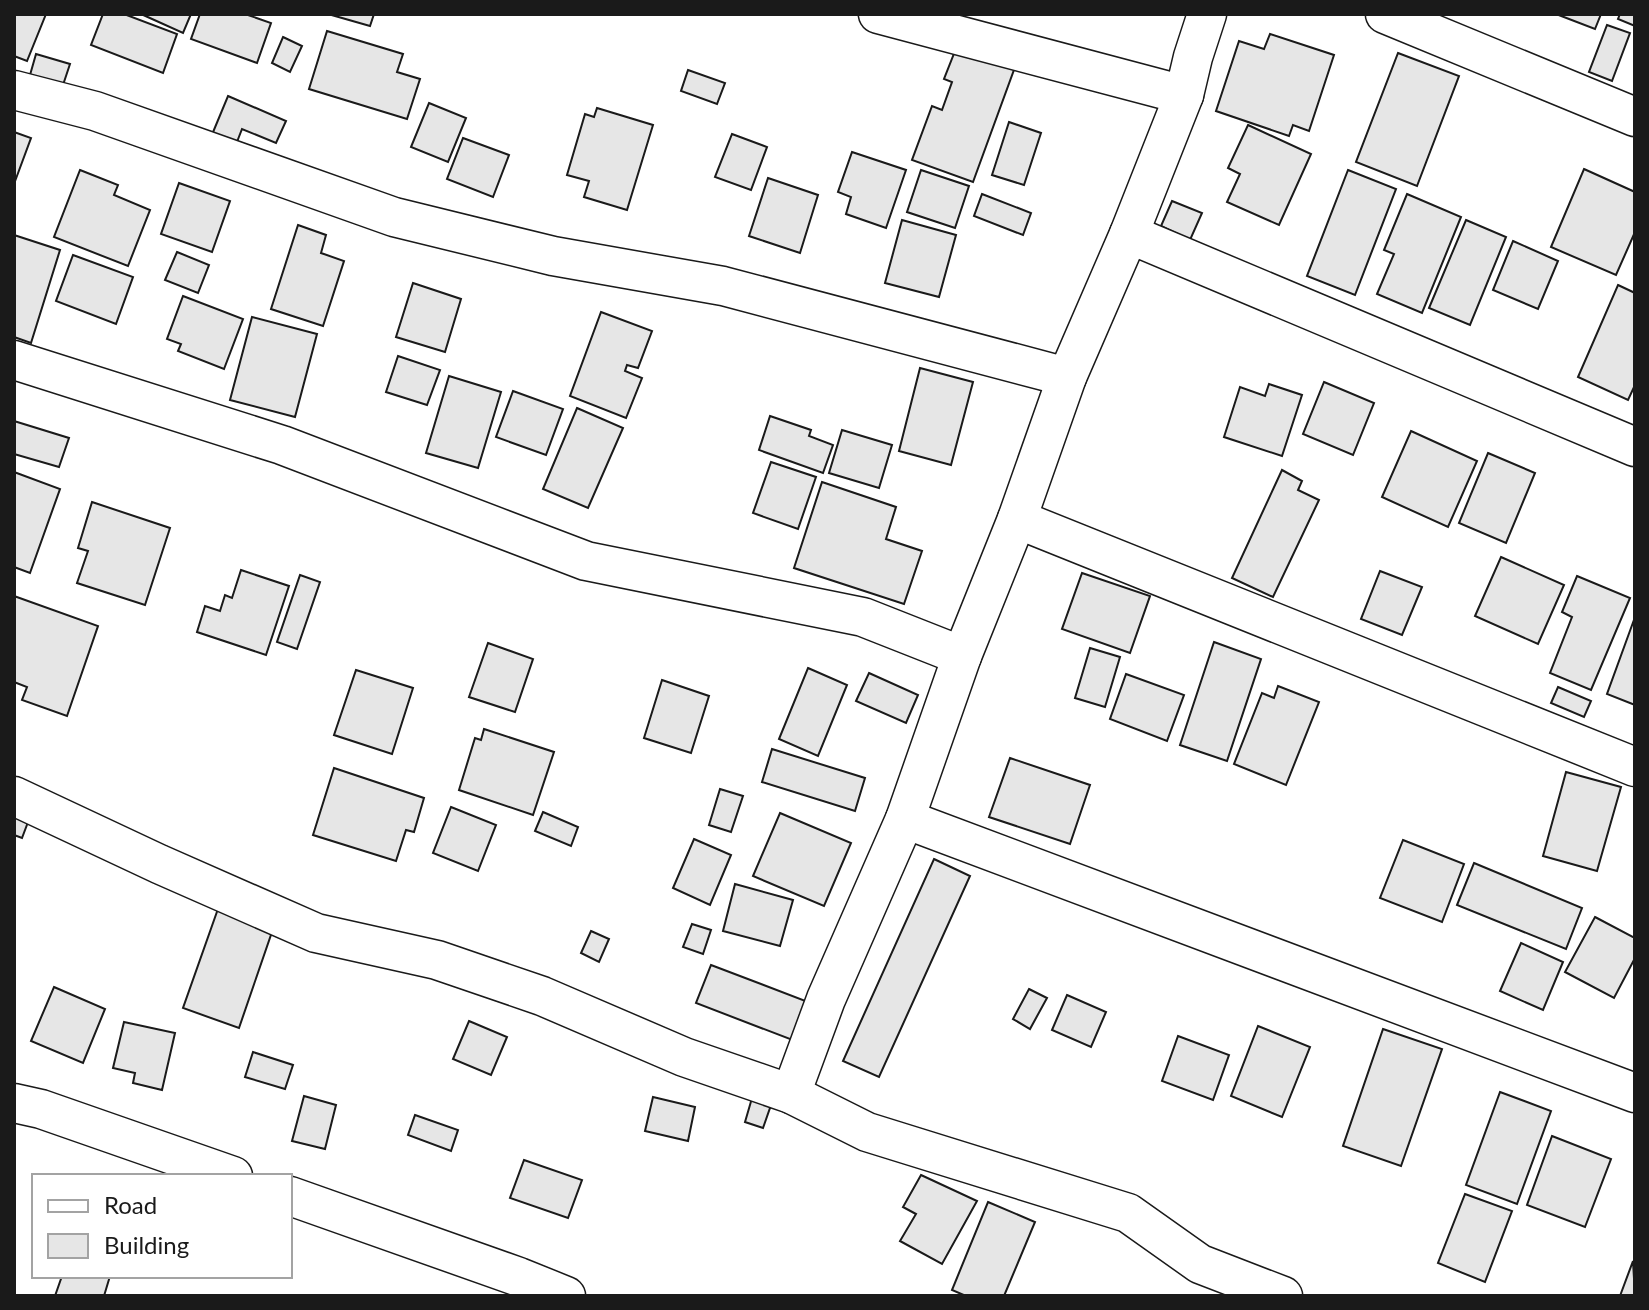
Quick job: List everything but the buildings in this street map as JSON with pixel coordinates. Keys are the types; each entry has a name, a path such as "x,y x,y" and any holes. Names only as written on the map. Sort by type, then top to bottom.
{"street":[{"path":"878,14 1184,95"},
{"path":"791,1094 826,999 905,819 962,656 1017,519 1067,377 1129,234 1184,95 1207,14"},
{"path":"1385,14 1635,117"},
{"path":"14,90 95,111 394,217 553,256 723,286 1067,377"},
{"path":"1129,234 1635,447"},
{"path":"14,360 282,445 586,561 863,617 962,656"},
{"path":"1017,519 1635,767"},
{"path":"14,796 316,933 437,960 542,996 684,1057 791,1094 867,1132 1128,1213 1200,1264 1283,1296"},
{"path":"905,819 1635,1093"},
{"path":"14,1103 41,1109 227,1174"},
{"path":"292,1197 516,1286 566,1296"}]}
